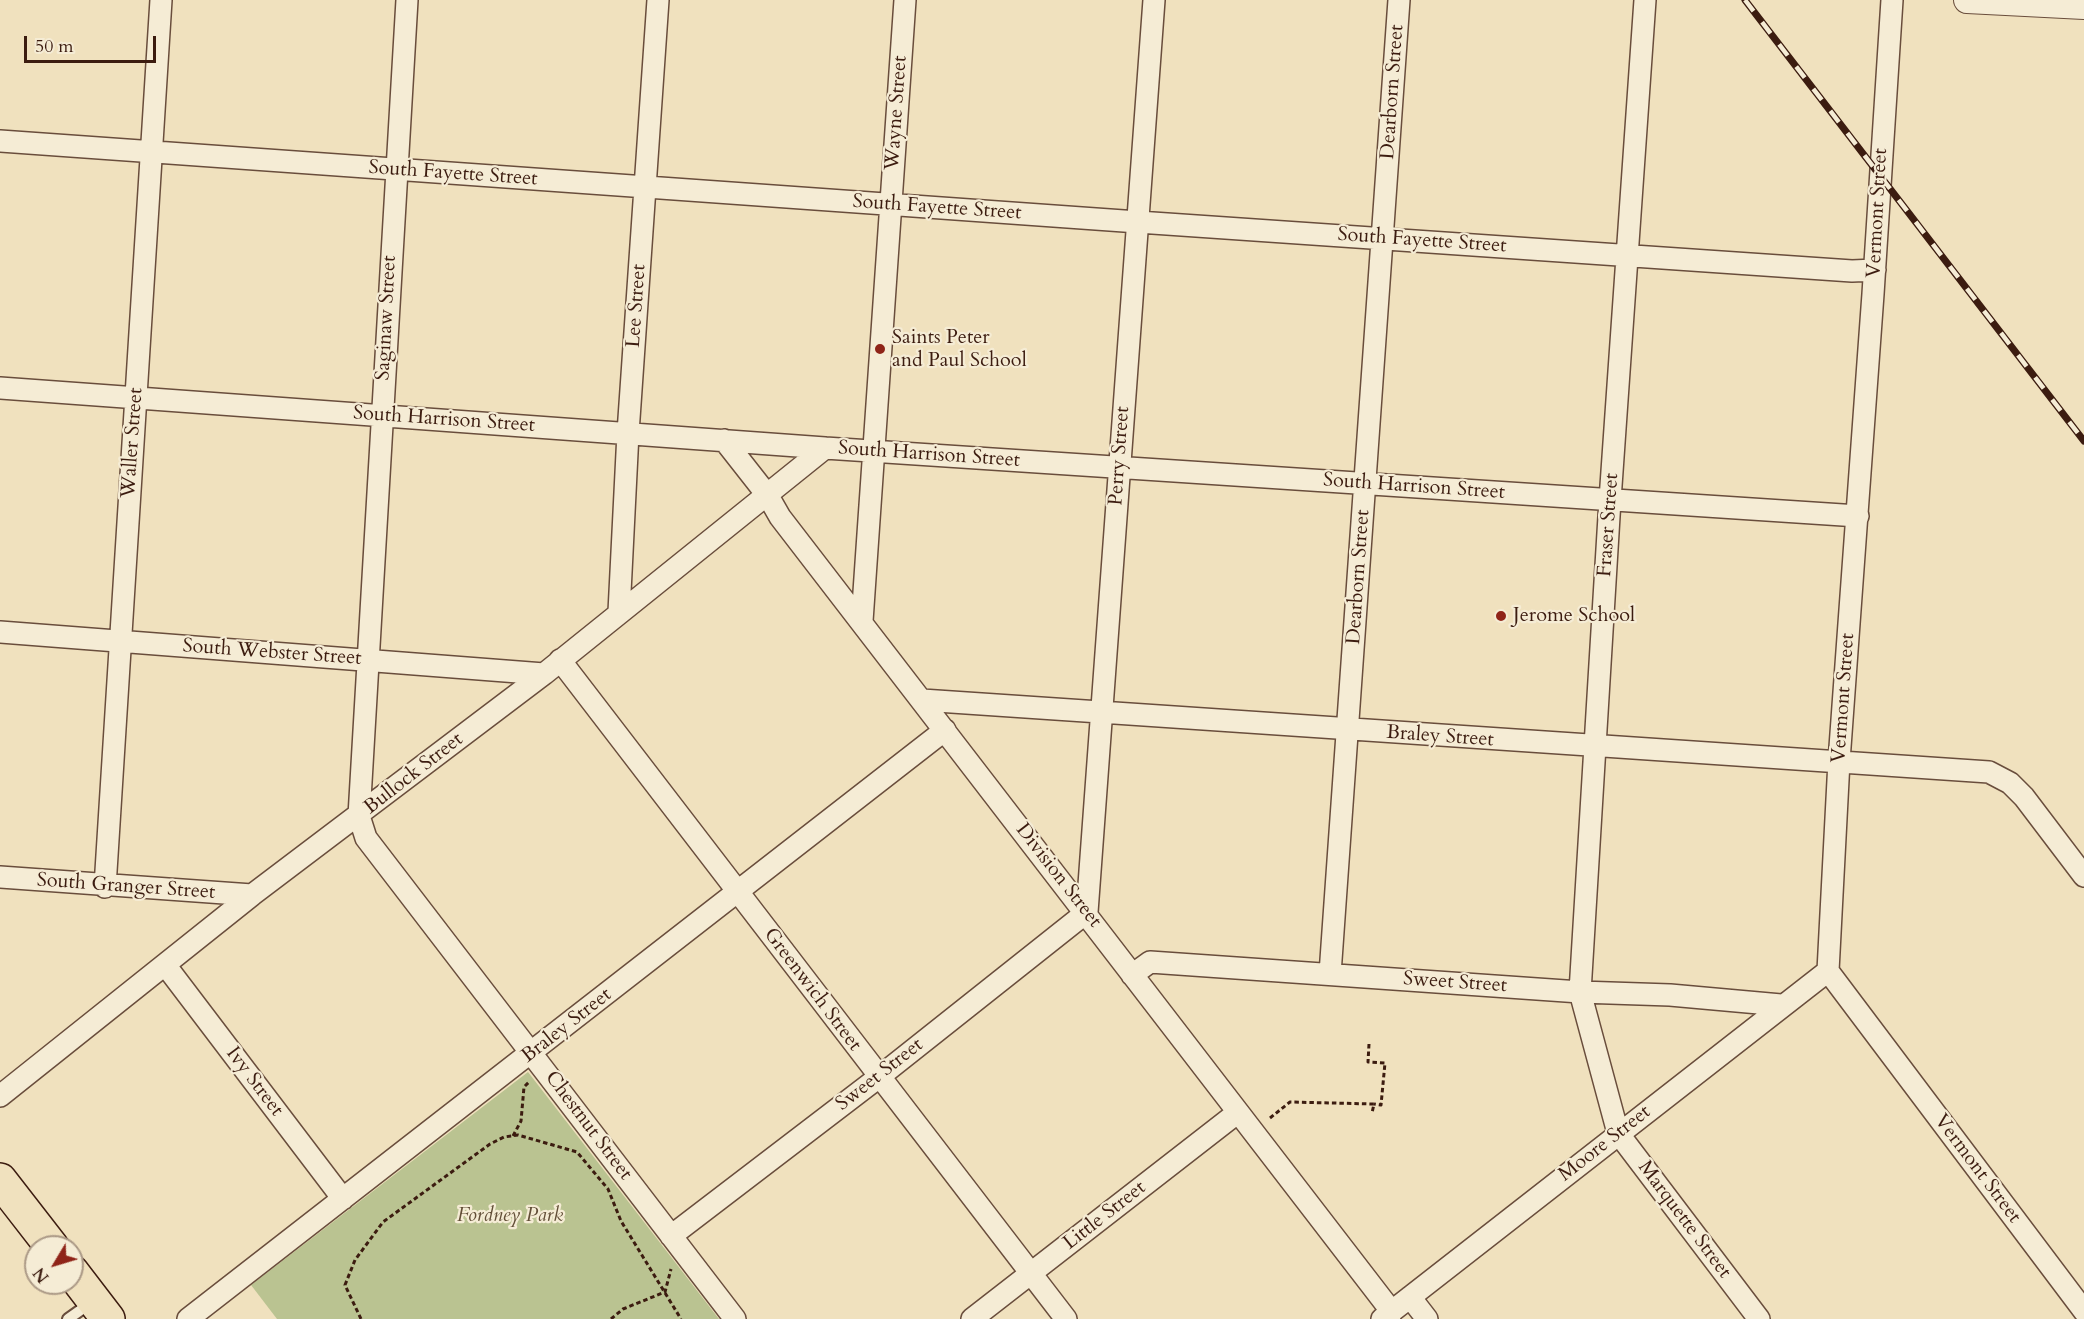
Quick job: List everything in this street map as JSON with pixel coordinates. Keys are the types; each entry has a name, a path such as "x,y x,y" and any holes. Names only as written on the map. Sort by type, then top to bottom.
{"highway":[{"path":"0,1180 43,1235"},
{"path":"82,1295 90,1313"}],"street":[{"name":"Waller Street","path":"105,887 161,0"},
{"name":"Saginaw Street","path":"358,816 407,0"},
{"name":"Lee Street","path":"619,612 628,433 658,0"},
{"name":"Wayne Street","path":"862,621 905,0"},
{"name":"Perry Street","path":"1087,912 1154,0"},
{"name":"Dearborn Street","path":"1330,974 1399,0"},
{"name":"Fraser Street","path":"1597,1048 1580,992 1610,500 1646,0"},
{"name":"Vermont Street","path":"1892,0 1858,516 1839,761 1828,971 2084,1311"},
{"path":"1967,0 2084,6"},
{"name":"South Fayette Street","path":"0,141 1138,222 1875,270"},
{"name":"South Harrison Street","path":"0,388 825,448 1858,516"},
{"name":"Division Street","path":"724,440 768,496 780,517 1087,912 1387,1315"},
{"name":"Bullock Street","path":"0,1096 166,966 252,895 552,667 825,448"},
{"name":"South Webster Street","path":"0,632 367,661 552,667"},
{"name":"Greenwich Street","path":"552,667 737,891 1066,1319"},
{"name":"Braley Street","path":"922,700 1989,772 2010,783 2025,797 2084,876"},
{"name":"Braley Street","path":"188,1319 533,1053 945,730"},
{"name":"Chestnut Street","path":"358,816 366,838 735,1319"},
{"name":"South Granger Street","path":"0,877 105,887 252,895"},
{"name":"Sweet Street","path":"671,1236 879,1077 1087,912"},
{"name":"Sweet Street","path":"1132,975 1150,962 1580,992 1670,995 1781,1005"},
{"name":"Ivy Street","path":"166,966 344,1199"},
{"name":"Moore Street","path":"1387,1315 1781,1005 1828,971"},
{"name":"Marquette Street","path":"1597,1048 1618,1133 1759,1319"},
{"name":"Little Street","path":"972,1319 1237,1113"},
{"path":"1410,1297 1427,1319"}],"path":[{"path":"1270,1118 1290,1102 1381,1105 1385,1063 1368,1062 1369,1044"},
{"path":"513,1136 521,1121 524,1087 536,1076"},
{"path":"1372,1113 1374,1104"},
{"path":"361,1319 345,1285 355,1260 368,1240 383,1222 427,1187 490,1144 513,1136 577,1152 608,1189 621,1221 681,1319"},
{"path":"665,1292 671,1269"},
{"path":"611,1319 623,1309 665,1292"}],"green space":[{"name":"Fordney Park","path":"528,1072 719,1319 277,1319 251,1285"}],"railway":[{"path":"1745,0 2084,441"}],"place":[{"name":"Saints Peter and Paul School","path":"880,349"},
{"name":"Jerome School","path":"1501,616"}]}
